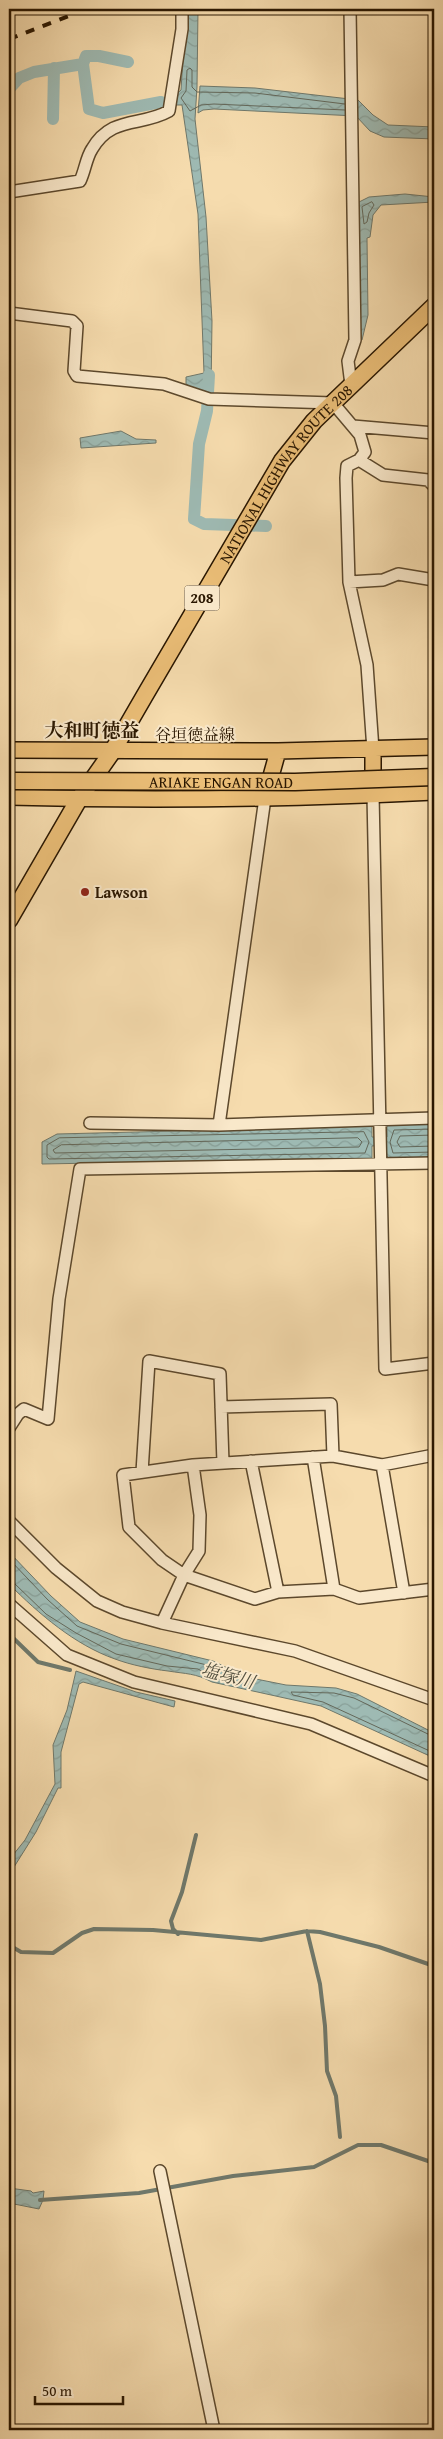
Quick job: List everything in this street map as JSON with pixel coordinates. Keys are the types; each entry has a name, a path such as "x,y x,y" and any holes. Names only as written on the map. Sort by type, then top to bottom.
{"highway":[{"name":"NATIONAL HIGHWAY ROUTE 208","path":"9,920 79,799 112,752 282,460 314,421 434,306"},
{"name":"ARIAKE ENGAN ROAD","path":"9,781 295,782 434,777"}],"main road":[{"name":"谷垣徳益線","path":"9,750 112,752 278,751 434,747"},
{"path":"373,750 373,795"},
{"path":"265,798 278,751"},
{"path":"9,796 79,799 265,798 434,792"}],"street":[{"path":"9,192 80,181 92,149 107,130 128,122 159,116 169,110 182,28 182,9"},
{"path":"350,9 355,340 348,361 351,385"},
{"path":"9,313 72,321 77,326 74,370 77,376 164,384 209,399 333,403 353,426 360,435 365,452 359,460 347,466 349,582 367,665 373,750"},
{"path":"353,426 434,433"},
{"path":"359,460 383,475 428,480 434,486"},
{"path":"349,582 383,580 398,574 434,580"},
{"path":"373,795 378,1119 385,1369 434,1362"},
{"path":"219,1125 265,798"},
{"path":"90,1123 219,1125 434,1118"},
{"path":"9,1428 18,1414 24,1409 48,1420 59,1299 80,1169 434,1163"},
{"path":"142,1472 149,1360 220,1374 223,1463"},
{"path":"221,1407 331,1404 333,1456"},
{"path":"434,1455 382,1465 333,1456 193,1465 123,1475 129,1526 162,1560 184,1575 255,1599 278,1592 334,1588 359,1598 434,1589"},
{"path":"313,1457 334,1588"},
{"path":"251,1461 278,1592"},
{"path":"162,1623 184,1575 198,1551 200,1515 193,1465"},
{"path":"382,1465 404,1593"},
{"path":"9,1521 56,1568 97,1601 122,1612 162,1623 296,1651 434,1700"},
{"path":"9,1604 67,1655 109,1672 134,1682 311,1724 434,1776"},
{"path":"160,2171 214,2430"}],"water":[{"path":"186,9 198,9 195,119 206,217 212,321 211,392 202,393 186,384 186,377 204,373 198,214 182,105 174,105 173,97 181,90"},
{"path":"200,86 255,88 358,100 373,115 388,125 434,127 434,139 384,137 370,131 356,116 214,109 203,110 198,113"},
{"path":"405,194 434,197 434,202 381,205 373,215 370,237 367,238 368,315 362,340 358,339 357,203 369,197"},
{"path":"121,431 136,439 156,440 156,443 81,448 80,438"},
{"path":"434,1124 434,1157 387,1158 386,1145 372,1146 372,1158 42,1164 42,1142 57,1134 372,1126 372,1137 387,1137 387,1125"},
{"name":"塩塚川","path":"9,1552 51,1596 80,1622 123,1639 213,1661 246,1677 286,1685 336,1688 357,1694 434,1733 434,1758 321,1706 212,1682 190,1674 134,1665 100,1653 58,1628 9,1584"},
{"path":"76,1671 136,1692 175,1701 174,1707 83,1682 79,1684 61,1752 61,1788 58,1788 36,1832 9,1875 9,1860 25,1840 55,1784 53,1745 67,1710"},
{"path":"9,2188 31,2191 33,2193 44,2191 39,2209 9,2203"}],"waterway":[{"path":"9,89 19,78 34,72 83,64 86,56 99,56 128,62"},
{"path":"83,64 89,109 103,113 161,102"},
{"path":"53,119 54,68"},
{"path":"209,375 207,411 199,444 194,519 204,524 266,526"},
{"path":"9,1634 38,1662 70,1670"},
{"path":"178,1934 173,1929 171,1921 182,1892 196,1835"},
{"path":"9,1945 21,1952 53,1953 82,1933 94,1929 153,1930 261,1940 307,1931 320,1932 379,1947 434,1966"},
{"path":"307,1931 320,1984 325,2026 327,2071 336,2096 340,2137"},
{"path":"40,2200 139,2193 233,2176 314,2167 358,2145 381,2145 434,2163"}],"railway":[{"path":"9,39 87,9"}],"place":[{"name":"Lawson","path":"85,892"}],"district":[{"name":"大和町徳益","path":"92,730"}]}
